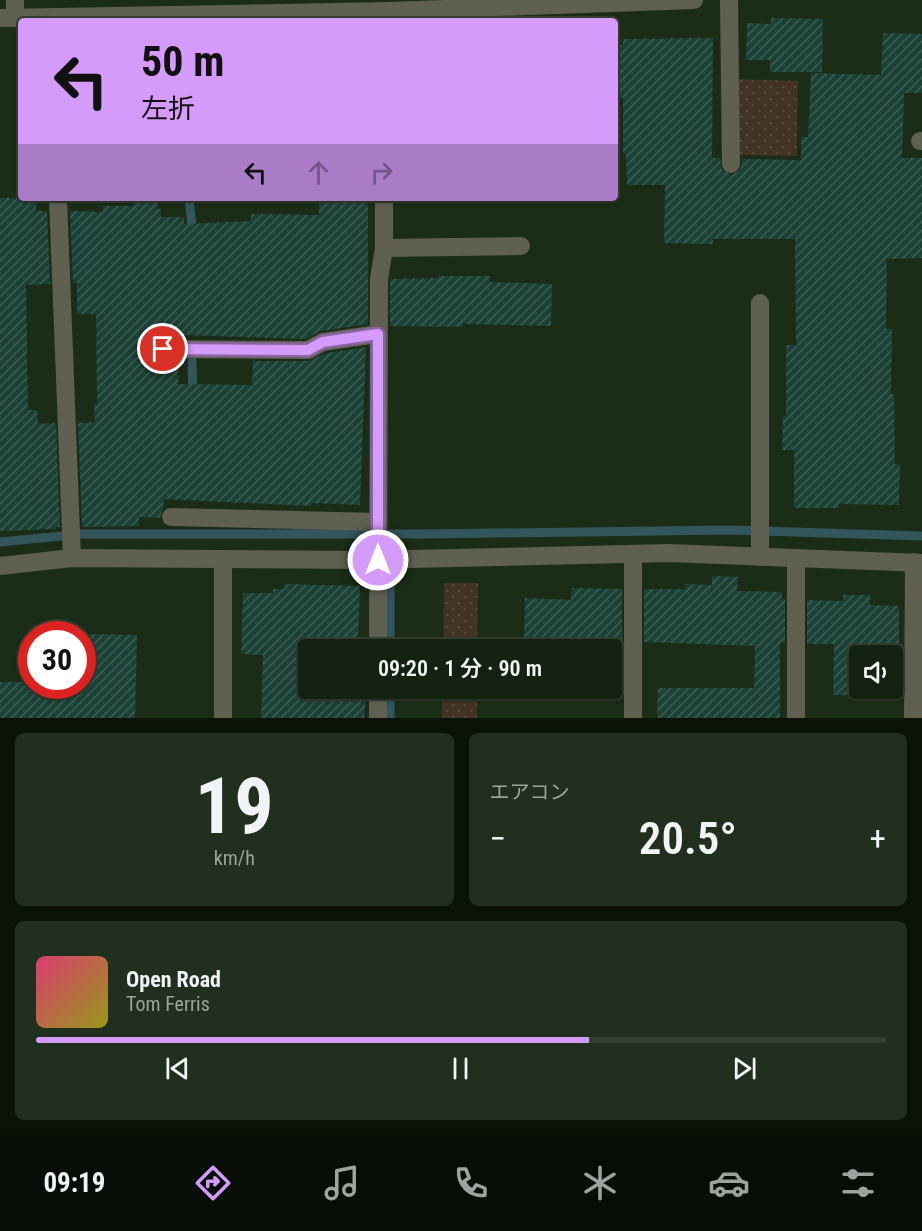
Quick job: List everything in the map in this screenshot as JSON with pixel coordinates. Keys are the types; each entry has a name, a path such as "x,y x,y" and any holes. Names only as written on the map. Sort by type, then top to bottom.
{"street":[{"path":"7,18 15,0"},
{"path":"80,18 250,7 464,15 587,2 694,0"},
{"path":"729,0 731,164"},
{"path":"58,201 71,543"},
{"path":"378,639 378,334 379,279 384,248 384,201"},
{"path":"384,248 520,246"},
{"path":"760,303 760,540"},
{"path":"163,349 308,350 323,342 378,334"},
{"path":"171,517 378,538 633,554 669,553 760,540 796,558 918,563 914,718"},
{"path":"0,566 71,543 223,559 378,538"},
{"path":"633,554 633,718"},
{"path":"796,558 796,718"},
{"path":"223,559 223,718"},
{"path":"378,699 378,718"}],"shaded area":[{"path":"737,79 798,81 797,156 737,155"},
{"path":"444,583 478,583 477,639 443,639"},
{"path":"442,699 477,699 477,718 442,718"}],"building":[{"path":"771,18 823,19 822,72 770,72 770,60 746,60 747,23 771,24"},
{"path":"883,33 922,34 922,93 904,93 902,158 922,158 922,258 887,259 886,329 892,329 891,394 894,394 895,464 900,464 899,505 839,504 839,508 794,508 794,450 782,450 783,416 786,416 786,345 796,345 795,239 713,239 713,244 664,243 665,185 627,185 626,154 623,154 623,98 618,98 618,45 623,45 623,39 713,38 712,158 720,158 722,170 732,175 740,170 742,159 801,160 801,137 808,137 811,73 881,75"},
{"path":"0,198 18,198 18,201 36,201 36,211 47,211 50,284 26,285 28,410 37,410 38,424 56,423 60,527 0,531"},
{"path":"133,201 157,201 157,209 161,209 161,217 184,217 184,224 251,221 251,214 319,215 319,201 368,202 368,324 321,331 305,339 180,335 180,338 158,339 152,348 158,359 179,360 178,384 252,385 253,361 308,361 327,353 366,347 360,505 311,503 311,506 164,499 160,518 139,517 139,526 82,527 78,423 95,422 94,404 97,404 96,314 77,314 77,283 73,283 70,211 103,212 103,206 133,206"},
{"path":"438,276 490,276 490,282 552,284 551,326 462,324 462,327 390,326 390,279 438,278"},
{"path":"712,576 738,577 737,591 782,592 782,599 785,599 785,643 780,643 780,718 657,718 658,688 754,688 755,646 644,642 644,589 685,589 685,584 712,585"},
{"path":"285,584 360,586 358,639 298,639 298,699 366,699 364,718 261,718 263,655 241,654 243,593 273,593 273,589 284,589"},
{"path":"572,588 622,589 622,639 524,638 525,598 571,600"},
{"path":"843,595 870,595 870,605 899,606 899,645 849,645 849,695 833,695 834,644 807,644 807,600 843,601"},
{"path":"96,634 137,635 135,718 0,718 0,682 18,682 18,699 96,699"}],"waterway":[{"path":"189,201 193,236"},
{"path":"192,360 193,394"},
{"path":"0,542 82,534 424,534 729,530 922,536"},
{"path":"390,581 390,639"},
{"path":"390,699 390,718"}],"route":[{"path":"163,349 308,350 323,342 378,334 378,560"}]}
